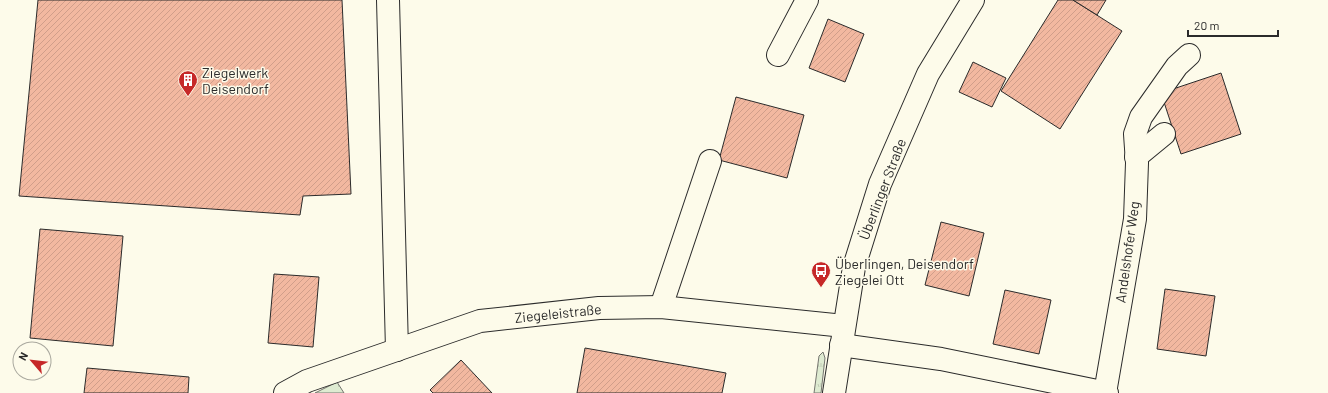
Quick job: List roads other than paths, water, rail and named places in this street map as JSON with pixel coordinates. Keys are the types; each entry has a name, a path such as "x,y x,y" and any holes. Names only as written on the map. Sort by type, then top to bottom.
{"street":[{"path":"388,0 397,350"},
{"path":"778,55 807,0"},
{"name":"Überlinger Straße","path":"834,393 854,267 880,184 928,74 973,0"},
{"name":"Andelshofer Weg","path":"842,336 941,359 1106,393 1135,219 1135,134 1141,117 1177,66 1189,55"},
{"path":"1136,157 1164,134"},
{"path":"661,307 710,161"},
{"name":"Ziegeleistraße","path":"285,393 306,381 480,321 599,308 661,307 842,336"}],"place":[{"name":"Ziegelwerk Deisendorf","path":"188,97"},
{"name":"Überlingen, Deisendorf Ziegelei Ott","path":"821,288"}]}
